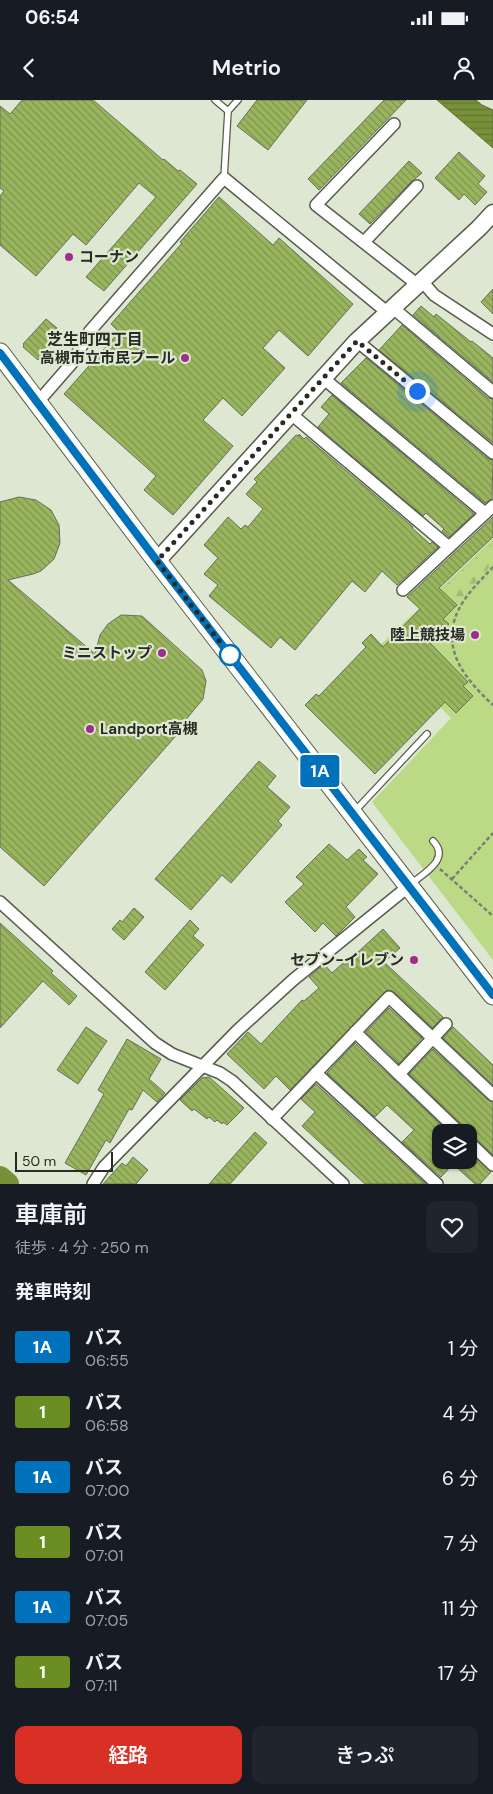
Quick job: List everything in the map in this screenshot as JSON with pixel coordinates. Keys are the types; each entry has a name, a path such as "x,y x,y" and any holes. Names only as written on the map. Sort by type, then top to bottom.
{"main road":[{"path":"0,353 157,561 493,996"}],"street":[{"path":"394,124 316,205 434,295 492,331"},
{"path":"38,402 72,363 90,331 224,178 493,392"},
{"path":"364,242 417,186"},
{"path":"157,561 357,341 493,213"},
{"path":"357,341 493,453"},
{"path":"323,378 489,509 404,590"},
{"path":"290,414 449,547"},
{"path":"93,1184 104,1167 238,1030 293,980 408,886"},
{"path":"0,902 155,1043 172,1054 220,1073 232,1081 343,1184"},
{"path":"272,1118 389,997 493,1095"},
{"path":"399,1074 446,1024"},
{"path":"355,1032 451,1124"},
{"path":"316,1073 437,1184"},
{"path":"477,1150 493,1166"}],"lane":[{"path":"215,100 228,111"},
{"path":"224,178 228,111 238,100"},
{"path":"353,814 427,734"},
{"path":"408,886 437,863 439,849 433,841"}],"path":[{"path":"493,567 459,608 452,626 452,642 457,663 475,688 493,705"},
{"path":"452,880 493,833"},
{"path":"437,866 493,916"}],"green space":[{"path":"493,539 493,960 372,802 451,718 379,646"},
{"path":"493,542 493,563 458,602 443,588"}],"shaded area":[{"path":"437,100 476,100 493,110 493,148"}],"building":[{"name":"コーナン","path":"22,100 93,100 163,160 178,171 180,170 197,184 104,291 86,277 156,197 139,183 86,245 73,234 36,276 0,245 0,196 4,191 0,188 0,106 10,114"},
{"path":"257,100 307,100 268,150 237,126"},
{"path":"384,100 406,100 319,190 308,179"},
{"path":"459,152 485,176 478,184 487,192 475,205 464,194 459,200 435,178"},
{"path":"409,161 422,173 370,224 359,214"},
{"name":"高槻市立市民プール","path":"219,197 273,245 279,238 353,304 308,356 279,330 263,348 285,368 242,416 223,398 203,420 233,446 173,515 144,490 156,476 64,394 119,332 111,324 182,243 180,242"},
{"path":"493,289 493,314 481,302"},
{"path":"421,306 434,317 436,314 493,358 493,382 413,315"},
{"path":"46,319 57,328 53,333 58,338 38,360 23,347 23,344"},
{"path":"402,325 488,398 493,399 493,443 379,350"},
{"path":"366,358 488,459 493,460 492,499 485,503 341,383"},
{"path":"332,395 474,514 449,537 442,531 444,529 426,513 423,516 318,427 329,414 321,407"},
{"path":"299,434 304,439 306,437 413,527 430,544 432,542 438,547 397,585 382,571 365,592 352,581 295,650 280,637 271,648 209,596 218,585 204,574 218,558 204,545 228,517 241,529 245,525 248,527 263,509 246,494 257,482 254,479"},
{"name":"Landport高槻","path":"19,497 36,500 51,510 59,525 60,543 54,559 41,571 8,580 95,654 100,635 108,624 121,615 142,616 202,670 206,681 203,699 179,728 181,730 44,886 0,847 0,502"},
{"path":"493,517 493,537 439,588 457,605 443,619 449,624 430,643 468,682 463,686 473,696 456,713 445,702 375,774 305,705 316,694 319,696 366,647 362,643 371,634 383,647 420,609 407,597"},
{"path":"259,761 276,776 267,787 290,807 278,821 282,825 231,883 222,875 191,910 155,879"},
{"path":"329,844 347,860 359,849 367,857 363,860 378,874 346,907 355,917 336,936 323,923 315,932 285,902 304,884 296,877"},
{"path":"134,908 144,917 124,940 112,929 120,920 122,922"},
{"path":"190,920 199,929 193,936 204,945 165,990 145,972"},
{"path":"0,923 53,971 51,973 77,996 69,1005 43,981 0,1028"},
{"path":"383,929 400,948 384,962 443,1017 432,1028 394,992 387,990 290,1090 276,1076 264,1089 227,1054 248,1032 261,1044 302,1000 304,1001 319,988 309,977 324,964 332,973 343,963 344,965"},
{"path":"389,1008 422,1038 399,1064 366,1032"},
{"path":"86,1027 107,1041 78,1084 57,1070"},
{"path":"453,1027 493,1065 493,1085 443,1038"},
{"path":"127,1039 161,1059 149,1079 165,1093 157,1102 143,1090 132,1110 129,1109 110,1143 106,1140 86,1175 65,1163 104,1094 98,1090"},
{"path":"355,1043 441,1124 432,1124 432,1169 402,1142 414,1130 387,1105 375,1117 327,1073"},
{"path":"433,1049 488,1100 493,1102 493,1155 477,1140 477,1124 461,1124 409,1074"},
{"path":"209,1077 244,1108 227,1125 217,1120 215,1122 209,1117 207,1119 194,1109 192,1111 180,1100 202,1078"},
{"path":"316,1084 426,1184 365,1184 302,1126 315,1112 301,1099"},
{"path":"255,1132 267,1143 230,1184 209,1184"},
{"path":"133,1157 148,1170 136,1184 103,1184 122,1163 126,1166"},
{"path":"477,1159 491,1172 480,1184 475,1184 458,1169 477,1169"},
{"path":"432,1169 448,1169 441,1177"}],"waterway":[{"path":"0,1178 7,1184"}],"bus line":[{"name":"1A","path":"0,353 154,557 493,995"}],"place":[{"name":"コーナン","path":"69,257"},
{"name":"高槻市立市民プール","path":"185,358"},
{"name":"陸上競技場","path":"475,635"},
{"name":"ミニストップ","path":"162,653"},
{"name":"Landport高槻","path":"90,729"},
{"name":"セブン-イレブン","path":"414,960"}],"district":[{"name":"芝生町四丁目","path":"95,339"}],"route":[{"path":"230,655 157,561 357,341 417,391"}]}
